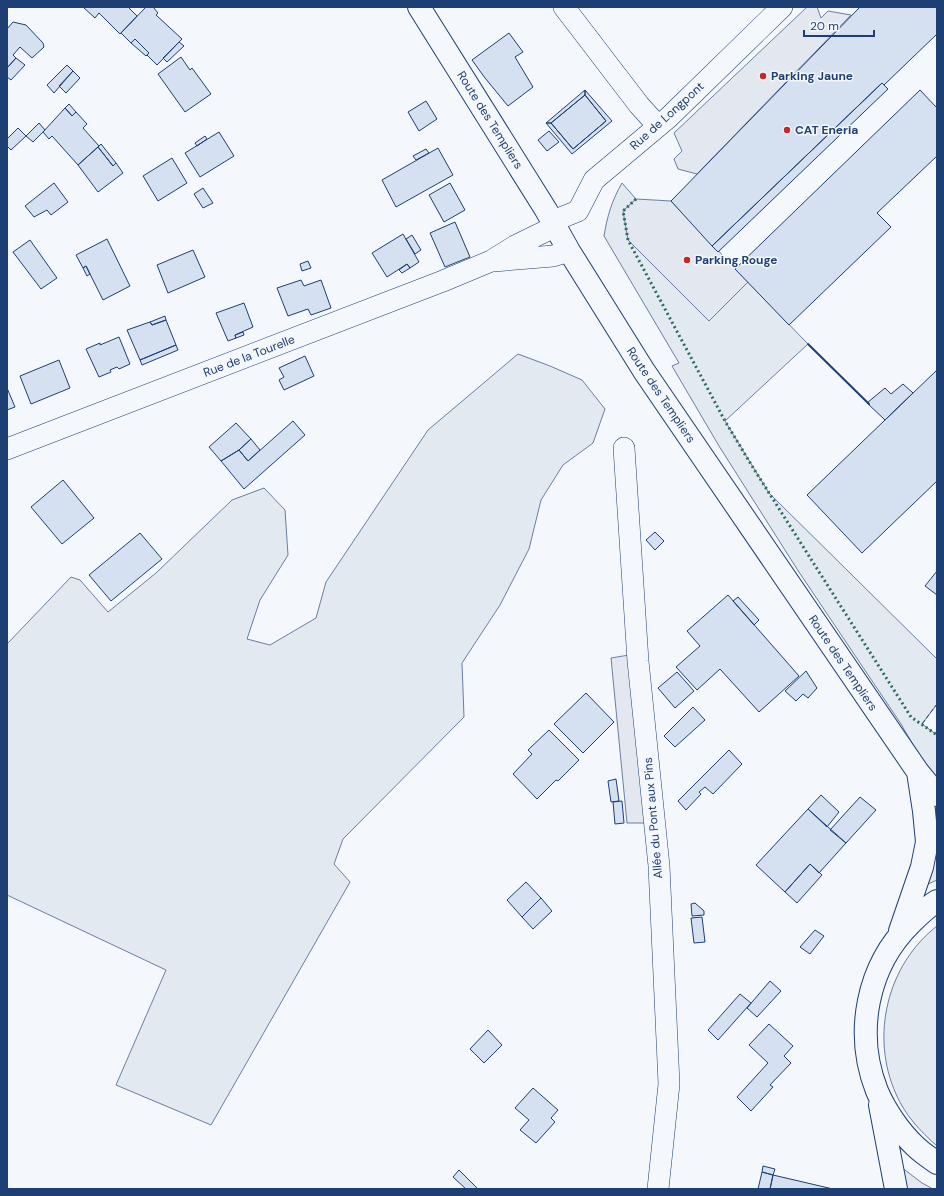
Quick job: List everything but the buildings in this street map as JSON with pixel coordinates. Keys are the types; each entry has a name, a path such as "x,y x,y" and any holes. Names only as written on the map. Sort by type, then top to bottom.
{"main road":[{"name":"Route des Templiers","path":"419,7 644,371 918,772 937,795"},
{"name":"Route des Templiers","path":"899,934 922,867 927,842 918,772"},
{"path":"937,901 928,907 899,934 884,958 873,983 867,1010 866,1038 869,1065 878,1092 893,1121 915,1146 937,1163"},
{"path":"878,1092 896,1189"}],"street":[{"path":"564,7 639,105 658,126"},
{"name":"Rue de Longpont","path":"554,224 578,211 594,180 658,126 782,7"},
{"name":"Rue de la Tourelle","path":"7,449 491,262 515,246 554,224"},
{"name":"Rue de la Tourelle","path":"491,262 553,256 569,250"},
{"name":"Allée du Pont aux Pins","path":"624,448 638,661 659,866 669,1084 658,1189"}],"shaded area":[{"name":"Parking Jaune","path":"807,7 817,7 821,18 828,11 851,15 697,174 678,169 674,159 682,151 674,133"},
{"path":"622,183 636,199 623,211 709,321 748,282 808,344 725,421 769,493 937,659 937,704 922,724 937,735 937,781 927,769 901,724 797,569 719,446 672,366 679,363 604,236 610,209"},
{"name":"Parking Rouge","path":"636,199 671,201 748,282 709,321 628,240 623,211"},
{"path":"518,354 582,380 605,409 593,443 563,465 541,500 529,549 500,605 462,663 464,717 343,839 334,864 350,882 211,1125 116,1085 166,970 7,895 7,644 71,577 80,580 108,612 156,573 232,500 264,488 285,510 288,555 260,600 247,639 270,645 316,618 326,582 428,430"},
{"path":"629,655 646,823 627,823 611,658"},
{"path":"931,801 937,811 937,880 926,885"},
{"path":"937,926 937,1146 914,1122 904,1109 896,1094 888,1072 884,1049 884,1026 888,1003 895,981 906,961 920,942"},
{"path":"901,1167 922,1183 933,1189 904,1189"}],"hedge":[{"path":"636,199 623,211 628,240 725,421 911,717 937,735"}],"fence":[{"path":"922,724 937,704"}],"wall":[{"path":"808,344 869,404"}],"place":[{"name":"Parking Jaune","path":"763,76"},
{"name":"CAT Eneria","path":"787,130"},
{"name":"Parking Rouge","path":"687,260"}]}
